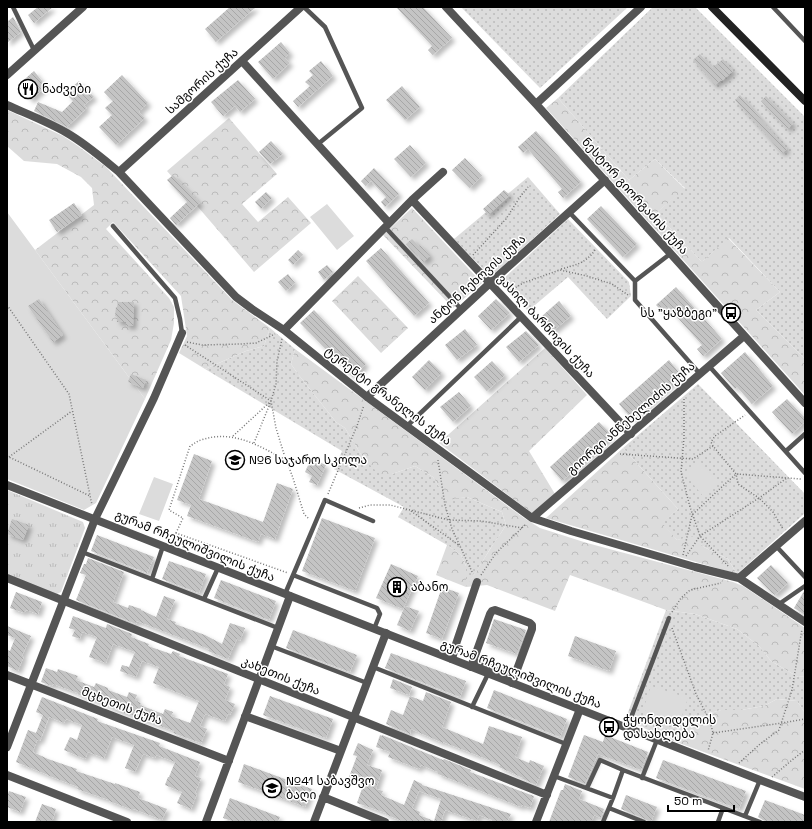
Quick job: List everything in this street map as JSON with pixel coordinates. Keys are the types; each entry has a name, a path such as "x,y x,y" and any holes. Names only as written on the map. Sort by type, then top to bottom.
{"main road":[{"path":"712,7 805,101"}],"street":[{"path":"7,75 83,7"},
{"name":"სამგორის ქუჩა","path":"119,172 302,7"},
{"name":"ნესტორ გიორგაძის ქუჩა","path":"446,7 536,104 805,403"},
{"path":"536,104 641,7"},
{"path":"242,60 318,144 387,225"},
{"name":"ტერენტი გრანელის ქუჩა","path":"7,105 66,132 94,151 119,172 236,297 284,330 367,397 532,518 571,531 739,578 804,622"},
{"path":"284,330 412,200 443,172"},
{"name":"ანტონ ჩეხოვის ქუჩა","path":"367,397 604,180"},
{"name":"ვასილ ბარნოვის ქუჩა","path":"412,200 631,434"},
{"name":"გიორგი ანწეხელიძის ქუჩა","path":"532,518 744,336"},
{"path":"7,747 95,519 154,398 180,337"},
{"name":"გურამ რჩეულიშვილის ქუჩა","path":"7,485 452,660 472,664 488,674 513,680 627,728 732,770 805,797"},
{"path":"739,578 805,522"},
{"name":"კახეთის ქუჩა","path":"7,578 547,795"},
{"path":"452,660 477,582"},
{"path":"206,822 278,628 287,595"},
{"path":"495,610 532,625 532,629 513,680 472,664 491,612 495,610"},
{"path":"314,822 386,633"},
{"name":"მცხეთის ქუჩა","path":"7,675 229,761"},
{"path":"536,822 580,709"},
{"path":"245,716 341,751"},
{"path":"7,775 127,822"},
{"path":"323,797 385,822"}],"lane":[{"path":"13,7 34,50"},
{"path":"302,7 325,27 362,108 318,144"},
{"path":"772,7 805,41"},
{"path":"569,212 635,281 635,300 700,374"},
{"path":"387,225 462,309"},
{"path":"113,226 175,298 180,319 180,337"},
{"path":"635,281 670,254"},
{"path":"407,426 521,317"},
{"path":"709,366 805,473"},
{"path":"786,451 805,434"},
{"path":"287,595 293,575 325,500 373,521"},
{"path":"776,546 805,577"},
{"path":"152,579 167,547"},
{"path":"82,552 278,628"},
{"path":"204,599 218,568"},
{"path":"293,575 377,608 380,614 374,629"},
{"path":"779,604 805,586"},
{"path":"627,728 669,618"},
{"path":"271,646 367,683"},
{"path":"373,667 566,744"},
{"path":"472,707 488,674"},
{"path":"642,778 657,740"},
{"path":"587,788 600,760 642,778 760,822"},
{"path":"603,822 623,770"},
{"path":"554,776 613,798"},
{"path":"745,816 763,781"},
{"path":"609,808 644,822"},
{"path":"718,822 723,808"}],"path":[{"path":"468,260 506,219 528,187"},
{"path":"502,296 523,283 579,264 590,257 600,244"},
{"path":"560,270 587,276 612,284 635,300"},
{"path":"7,305 69,394 73,411 90,496 8,457 73,411"},
{"path":"180,337 202,345 246,344 256,342 284,330"},
{"path":"254,443 271,401 276,384 277,361 284,330"},
{"path":"180,337 271,401 276,428 304,514 314,525"},
{"path":"685,387 684,438 681,472 692,515 700,536 729,568"},
{"path":"325,500 357,426 367,397"},
{"path":"233,437 271,401"},
{"path":"750,411 715,436 711,442 736,474 738,484 759,498 773,512 788,536"},
{"path":"167,547 183,518 169,510 190,446 200,440 214,437 233,437 254,443 287,460"},
{"path":"609,453 693,459 713,446"},
{"path":"436,448 445,506 449,520 477,582"},
{"path":"682,562 692,515 736,474 805,479"},
{"path":"682,562 700,536 787,478"},
{"path":"349,510 370,505 390,505 449,520 481,521 522,528"},
{"path":"409,510 460,546"},
{"path":"477,582 496,553 532,518"},
{"path":"176,533 293,575"},
{"path":"706,759 713,733 710,721 696,694 669,618 682,598 690,590 725,582"},
{"path":"732,770 760,744 779,730 792,690 804,622"},
{"path":"713,733 782,723 805,718"},
{"path":"763,781 805,750"}],"green space":[{"path":"461,7 628,7 540,88"},
{"path":"653,7 695,7 805,117 805,359 756,310 780,292 729,238 702,262 656,213 685,188 655,159 629,180 558,98"},
{"path":"558,98 629,180 655,159 685,189 656,213 702,262 728,238 780,292 756,310 805,359 805,395 546,108"},
{"path":"7,110 63,136 106,167 232,300 270,328 264,346 246,351 205,369 179,353 187,336 181,296 113,222 106,229 169,298 174,307 174,323 171,340 145,399 35,250 94,205 92,188 81,177 57,164 24,161 7,146"},
{"path":"229,118 277,174 242,204 258,222 288,197 311,223 254,272 167,171"},
{"path":"528,177 560,214 495,273 489,273 485,271 454,239"},
{"path":"327,204 354,236 337,250 310,217"},
{"path":"412,208 482,283 453,308 383,235"},
{"path":"7,212 145,399 96,503 84,510 7,479"},
{"path":"568,219 629,282 631,296 607,319 568,277 528,311 501,281"},
{"path":"358,276 408,328 381,353 332,301"},
{"path":"270,328 295,349 291,364 336,422 345,428 363,458 392,474 415,466 433,477 447,499 467,497 502,512 506,525 466,587 466,566 461,555 447,545 398,517 404,507 334,469 342,451 205,369 246,351 264,346"},
{"path":"545,348 587,395 529,451 555,494 532,513 439,443"},
{"path":"295,349 524,518 540,528 587,543 743,586 805,628 805,676 798,677 771,661 759,646 737,629 695,614 666,610 570,575 555,611 487,585 466,587 436,575 447,545 461,555 466,566 466,586 506,525 502,512 467,497 447,500 433,477 415,466 392,474 389,477 377,472 363,458 345,428 336,422 291,364"},
{"path":"698,384 805,494 805,513 737,574 728,559 704,547 692,537 677,540 661,523 678,509 623,448"},
{"path":"623,448 678,509 662,523 677,540 692,536 704,547 728,559 737,574 546,518"},
{"path":"699,460 718,483 703,496 684,473"},
{"path":"154,477 173,484 159,521 139,514"},
{"path":"7,490 83,522 85,528 61,592 55,595 7,575"},
{"path":"666,610 695,614 737,629 759,646 771,661 798,677 805,676 805,713 797,701 777,699 764,706 741,710 721,710 693,718 668,739 635,724 627,715"},
{"path":"651,686 688,698 680,722 643,710"},
{"path":"777,699 797,701 805,713 805,789 668,739 693,718 721,710 741,710 764,706"}],"building":[{"path":"38,7 53,7 34,23 28,15"},
{"path":"230,7 256,7 216,42 205,29"},
{"path":"396,7 423,7 452,38 433,55 428,50 432,46"},
{"path":"13,17 21,32 7,43 7,22"},
{"path":"281,42 290,53 285,58 290,63 273,79 258,62"},
{"path":"700,54 712,68 723,59 733,71 715,85 693,60"},
{"path":"321,61 333,76 298,107 293,101 310,86 305,82 313,75 309,71"},
{"path":"34,71 46,86 31,100 18,85"},
{"path":"122,75 148,103 139,112 145,118 116,145 99,127 112,115 105,108 113,101 104,92"},
{"path":"238,80 255,99 240,112 235,106 223,116 211,102"},
{"path":"79,81 94,97 84,105 87,108 67,127 34,111 38,102 62,112 73,101 67,95 73,90 71,88"},
{"path":"402,86 420,107 405,120 386,100"},
{"path":"740,95 787,149 782,153 735,100"},
{"path":"766,96 793,124 788,129 761,101"},
{"path":"536,131 581,182 563,198 558,192 562,189 528,149 523,153 518,147"},
{"path":"271,141 283,154 270,164 259,152"},
{"path":"410,145 426,163 411,177 394,159"},
{"path":"465,158 482,176 470,188 452,170"},
{"path":"374,168 399,194 385,207 381,202 386,197 371,181 366,186 361,181"},
{"path":"173,175 200,203 176,225 170,218 187,202 167,180"},
{"path":"504,190 510,195 488,215 483,209"},
{"path":"266,192 272,198 261,209 255,202"},
{"path":"74,203 82,215 57,232 49,220"},
{"path":"601,206 637,244 623,257 587,219"},
{"path":"412,239 430,256 423,262 416,252 415,253 406,244"},
{"path":"381,248 429,303 414,316 366,261"},
{"path":"298,250 303,255 293,265 288,260"},
{"path":"327,265 333,272 324,280 318,272"},
{"path":"288,274 295,283 286,291 278,282"},
{"path":"676,287 722,339 703,356 697,349 702,345 668,307 663,312 656,305"},
{"path":"39,299 63,335 53,342 28,306"},
{"path":"496,299 510,313 491,330 478,316"},
{"path":"559,301 571,316 553,331 541,317"},
{"path":"118,302 134,302 133,326 126,326 126,322 117,322 117,317 115,316"},
{"path":"314,310 366,364 353,377 300,323"},
{"path":"465,329 477,345 457,360 445,345"},
{"path":"526,331 539,345 519,362 506,347"},
{"path":"745,352 773,386 752,404 737,387 735,389 721,373"},
{"path":"429,360 442,373 425,390 412,377"},
{"path":"669,360 681,375 632,419 619,404"},
{"path":"492,361 505,375 487,391 474,377"},
{"path":"131,374 146,380 143,388 128,382"},
{"path":"459,392 471,406 453,422 440,407"},
{"path":"787,399 805,418 805,422 792,434 772,412"},
{"path":"599,422 612,435 562,481 550,467"},
{"path":"194,454 212,461 199,499 263,522 277,483 293,489 275,539 261,534 258,542 187,516 191,505 177,500"},
{"path":"311,459 326,465 317,485 309,482 312,476 305,472"},
{"path":"322,518 375,538 355,591 302,571"},
{"path":"12,519 29,525 23,540 7,534"},
{"path":"97,535 154,557 147,573 91,551"},
{"path":"88,558 124,572 113,602 128,608 129,605 141,609 156,617 164,596 175,600 167,619 176,622 175,624 205,635 222,644 230,623 245,628 240,641 237,639 228,659 208,651 209,649 137,621 136,624 76,600 86,575 80,573"},
{"path":"169,561 206,574 199,593 162,579"},
{"name":"აბანო","path":"391,564 418,576 403,609 376,598"},
{"path":"771,565 788,583 775,595 757,578"},
{"path":"221,580 276,601 269,620 214,598"},
{"path":"442,587 459,593 442,639 426,633"},
{"path":"805,591 805,615 794,608"},
{"path":"16,592 42,602 38,614 26,610 24,613 10,608"},
{"path":"405,606 419,611 410,631 397,625"},
{"path":"73,616 106,628 107,624 132,634 131,637 149,644 148,646 171,654 173,651 180,654 179,656 228,674 224,684 230,687 225,700 235,704 230,715 228,714 225,721 205,714 200,726 207,729 201,743 173,733 174,731 77,694 78,693 53,684 52,686 41,682 46,668 57,672 58,669 78,676 76,680 94,687 96,683 108,688 108,690 127,697 129,692 137,695 135,700 141,703 140,705 163,714 165,709 173,712 171,716 190,723 199,701 153,683 159,667 142,661 136,677 120,671 122,665 129,667 135,652 113,644 106,663 89,657 97,637 82,632 80,639 72,636 75,630 69,628"},
{"path":"494,619 526,630 517,654 486,643"},
{"path":"7,626 31,636 22,656 24,656 18,671 7,666 7,650 10,651 15,638 7,635"},
{"path":"293,630 357,655 350,672 286,648"},
{"path":"575,636 616,651 609,671 568,656"},
{"path":"391,653 466,681 460,697 385,668"},
{"path":"393,679 412,687 409,695 390,688"},
{"path":"494,690 567,719 560,737 487,708"},
{"path":"426,692 451,702 442,727 483,744 489,726 522,737 515,757 529,763 530,760 544,766 536,785 484,758 411,729 410,734 386,724 391,710 403,715 410,696 423,701"},
{"path":"270,696 333,719 326,738 263,715"},
{"path":"42,697 98,719 97,721 160,743 159,746 200,762 195,776 201,778 191,809 177,803 182,792 165,785 175,762 156,755 155,758 143,754 135,772 125,768 134,745 112,737 104,758 88,752 85,759 64,750 70,737 77,740 82,725 66,719 64,723 49,717 40,741 37,740 33,752 77,769 76,771 140,792 138,798 167,809 162,820 77,789 78,787 16,762 28,730 36,733 43,715 36,712"},
{"path":"380,735 471,770 470,772 534,796 530,808 522,805 521,807 438,774 438,772 421,765 419,769 388,757 390,752 376,747"},
{"path":"584,735 603,742 605,735 648,752 641,770 598,754 585,784 568,777"},
{"path":"358,743 373,750 367,765 382,770 376,789 383,791 381,795 404,805 414,780 422,785 511,814 507,822 491,822 492,820 479,815 477,821 445,810 441,822 404,822 385,814 386,813 357,803 364,783 349,777 357,756 353,755","holes":["419,791 441,799 434,821 419,815 420,812 412,808"]},
{"path":"663,760 746,791 739,809 656,778"},
{"path":"244,764 312,789 305,807 238,782"},
{"path":"565,784 582,791 579,799 604,809 601,818 594,815 592,822 549,822 561,790 563,790"},
{"path":"9,791 26,797 20,812 7,807 7,796"},
{"path":"626,795 657,807 651,822 621,809"},
{"path":"230,798 280,817 278,822 235,822 223,818"},
{"path":"765,800 805,815 805,822 768,822 763,820 758,817"},
{"path":"42,804 56,809 52,822 35,822"}],"place":[{"name":"ნაძვები","path":"28,89"},
{"name":"სს \"ყაზბეგი\"","path":"731,313"},
{"name":"№6 საჯარო სკოლა","path":"235,460"},
{"name":"აბანო","path":"397,587"},
{"name":"ჭყონდიდელის დასახლება","path":"609,727"},
{"name":"№41 საბავშვო ბაღი","path":"272,788"}]}
